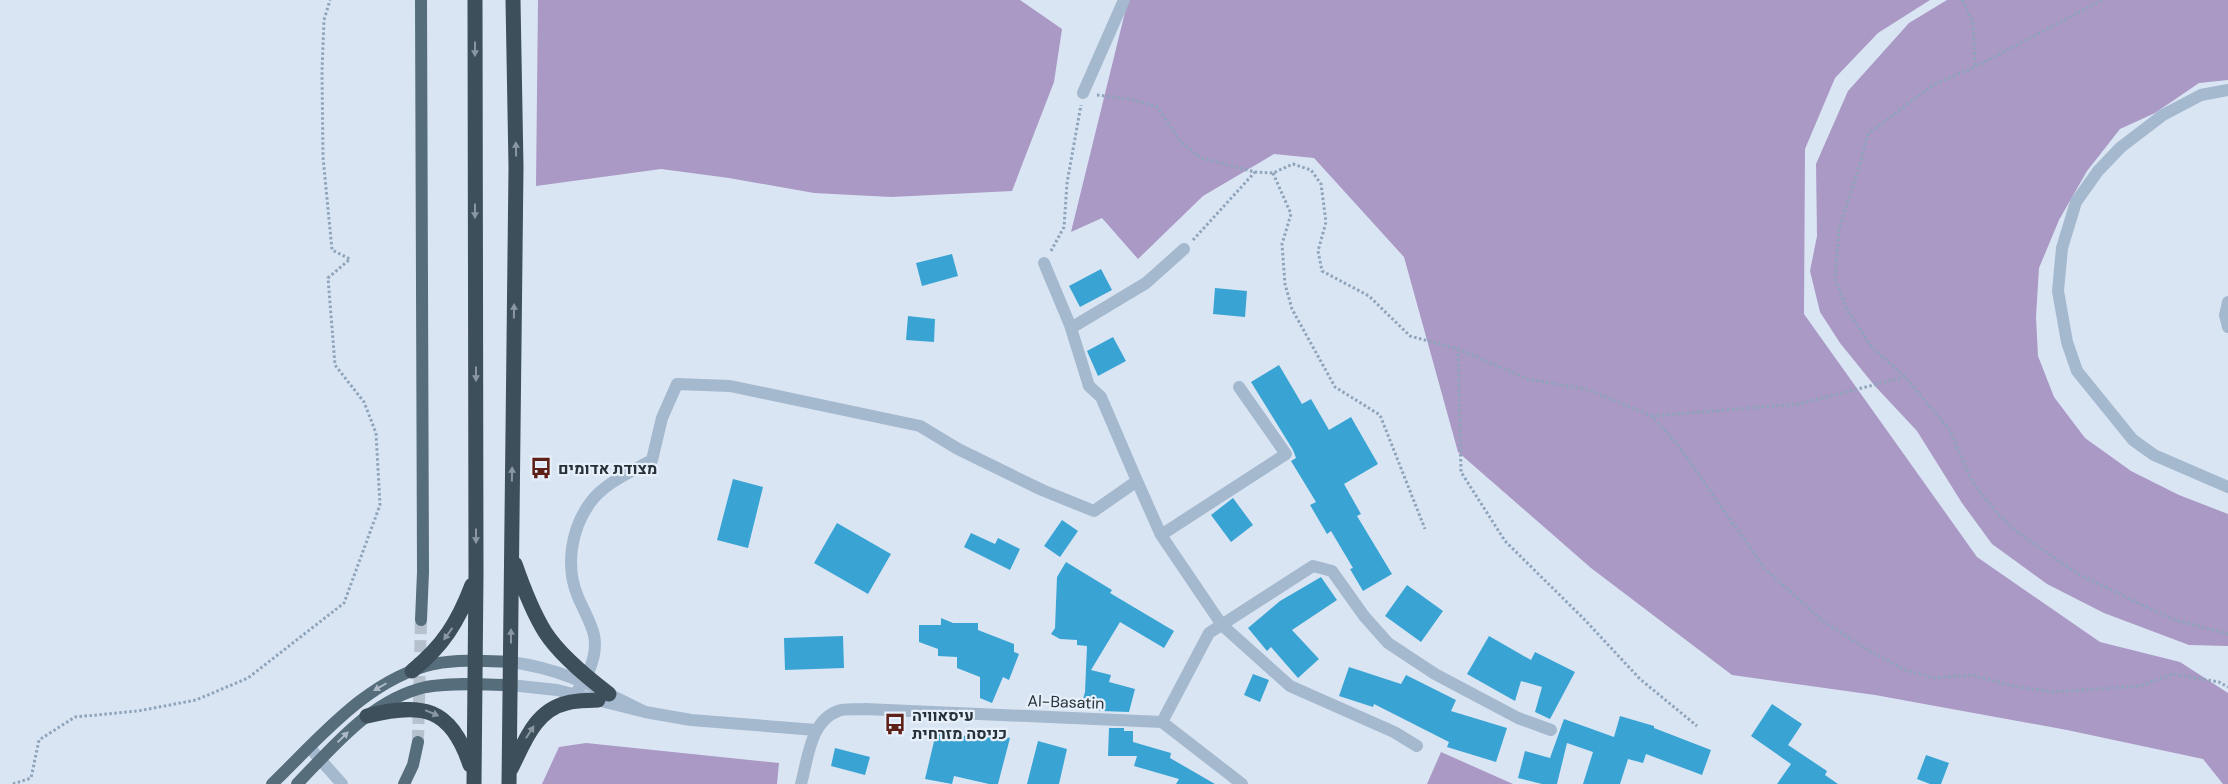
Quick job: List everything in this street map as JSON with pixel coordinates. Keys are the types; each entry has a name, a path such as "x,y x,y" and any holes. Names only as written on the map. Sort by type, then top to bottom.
{"highway":[{"path":"474,779 476,574 475,0"},
{"path":"509,780 516,167 513,0"},
{"path":"512,555 527,596 545,632 603,697"},
{"path":"412,672 430,656 452,629 464,606 476,574"},
{"path":"509,780 529,731 544,714 571,698 603,697"},
{"path":"367,716 409,708 422,709 444,719 460,740 474,779"}],"main road":[{"path":"421,0 424,543 421,620"},
{"path":"272,784 367,695 412,672 433,664 475,661 511,662"},
{"path":"297,784 367,716 389,702 426,687 510,685"},
{"path":"404,784 413,765 418,742"}],"street":[{"path":"1083,93 1124,0"},
{"path":"2228,90 2201,94 2163,115 2121,147 2098,171 2076,202 2062,248 2058,291 2067,342 2077,371 2133,440 2154,454 2228,487"},
{"path":"1071,328 1146,283 1184,249"},
{"path":"1044,263 1071,328 1089,386 1102,397 1161,535 1222,625 1290,686 1394,732 1417,746"},
{"path":"2228,302 2225,315 2228,327"},
{"path":"510,685 531,686 571,698 585,678 595,649 594,635 573,580 570,556 577,528 590,502 613,483 652,460 662,418 677,384 730,386 920,426 958,449 1042,490 1094,512 1137,480"},
{"path":"1161,535 1286,454 1239,387"},
{"path":"1242,784 1162,722 1209,633 1313,566 1332,571 1364,616 1388,643 1435,674 1518,718 1551,730"},
{"path":"511,662 543,667 585,678"},
{"path":"603,697 644,712 691,720 816,730 801,784"},
{"name":"Al-Basatin","path":"816,730 826,717 839,710 1162,722"},
{"path":"310,748 342,784"}],"path":[{"path":"13,784 32,778 39,740 75,717 138,711 196,700 248,678 344,603 380,505 376,433 364,402 335,365 328,278 350,259 332,250 323,157 322,71 324,20 330,0"},
{"path":"1962,0 1973,22 1975,68"},
{"path":"2102,0 1975,68 1933,85 1868,134 1838,229 1835,278 1847,310 1871,346 1905,377 1949,428 1972,481 1995,511 2017,532 2047,554 2087,578 2172,619 2228,634"},
{"path":"1044,263 1064,227 1067,183 1083,93 1130,99 1157,107 1181,142 1201,158 1255,172 1273,173 1293,164 1311,170 1321,184 1326,222 1318,251 1322,271 1369,296 1410,336 1458,349 1528,379 1589,390 1652,416 1678,445 1765,569 1823,621 1863,647 1906,670 1935,678 1972,675 2014,686 2052,692 2140,686 2173,674 2219,682 2228,687"},
{"path":"1184,249 1255,172"},
{"path":"1273,173 1291,214 1282,244 1285,284 1292,309 1335,388 1380,415 1425,529"},
{"path":"1458,349 1461,472 1505,541 1584,619 1640,679 1697,726"},
{"path":"1652,416 1799,404 1905,377"}],"shaded area":[{"path":"538,0 1020,0 1062,29 1054,82 1012,191 891,197 814,193 729,178 661,169 536,186"},
{"path":"1128,0 1930,0 1878,33 1835,78 1805,149 1804,314 1977,557 2100,642 2180,662 2228,693 2228,784 2223,784 2203,759 2067,730 1875,695 1732,675 1591,568 1458,452 1404,257 1314,158 1274,154 1203,196 1138,259 1102,218 1071,232"},
{"path":"1947,0 2228,0 2228,80 2199,83 2155,113 2120,129 2087,171 2059,220 2039,268 2036,317 2038,356 2054,397 2085,438 2131,471 2179,495 2228,514 2228,646 2189,645 2104,613 2047,584 1992,544 1962,503 1917,431 1874,385 1840,343 1820,312 1810,271 1817,236 1816,164 1848,91 1909,23"},
{"path":"586,743 779,763 777,784 542,784 559,747"},
{"path":"1441,752 1513,784 1427,784"}],"building":[{"path":"952,254 958,276 922,286 916,263"},
{"path":"1101,269 1112,290 1080,307 1069,286"},
{"path":"1215,288 1247,291 1245,317 1213,314"},
{"path":"908,316 935,319 934,342 906,340"},
{"path":"1113,337 1126,361 1098,376 1087,351"},
{"path":"1279,365 1302,404 1311,399 1329,430 1351,417 1378,464 1344,484 1361,514 1357,516 1392,574 1363,591 1350,569 1353,568 1331,531 1327,534 1310,505 1316,502 1291,461 1296,458 1293,450 1251,382"},
{"path":"733,479 763,487 748,548 717,540"},
{"path":"1233,498 1253,525 1231,542 1211,515"},
{"path":"1062,520 1078,531 1060,557 1044,546"},
{"path":"837,523 891,554 868,594 814,563"},
{"path":"971,533 995,544 998,538 1020,549 1010,570 964,547"},
{"path":"1066,562 1112,590 1110,593 1174,631 1164,648 1120,622 1091,670 1111,675 1109,682 1135,689 1129,712 1102,711 1081,706 1085,692 1087,646 1077,645 1077,640 1060,639 1051,634 1055,628 1057,577"},
{"path":"1321,577 1337,600 1292,630 1319,659 1298,678 1271,647 1267,651 1248,628 1280,601"},
{"path":"1407,585 1443,611 1421,642 1385,616"},
{"path":"941,618 953,623 978,623 978,630 1014,644 1014,652 1019,654 1009,680 1003,677 992,703 980,698 980,677 957,668 957,657 938,656 938,649 919,642 919,625 941,625"},
{"path":"843,636 844,668 785,670 784,638"},
{"path":"1489,636 1531,660 1535,652 1575,672 1550,719 1535,712 1542,687 1521,681 1515,701 1467,674"},
{"path":"1349,667 1401,684 1406,675 1456,700 1451,711 1507,728 1496,762 1447,747 1449,742 1374,704 1373,707 1339,696"},
{"path":"1253,674 1269,680 1260,702 1244,695"},
{"path":"1772,704 1802,724 1788,745 1827,771 1825,775 1838,784 1777,784 1791,764 1751,736"},
{"path":"1620,716 1654,726 1654,728 1711,750 1702,775 1646,754 1643,763 1628,759 1620,784 1583,784 1593,752 1567,743 1557,784 1542,784 1518,778 1525,751 1550,758 1564,719 1614,737"},
{"path":"1109,728 1124,728 1124,731 1133,731 1133,742 1171,753 1170,758 1215,784 1176,784 1179,779 1134,766 1137,756 1108,756"},
{"path":"937,729 973,738 975,729 1010,738 998,784 989,784 954,776 952,784 925,779"},
{"path":"1038,741 1067,749 1059,784 1027,784"},
{"path":"835,748 870,757 865,775 831,766"},
{"path":"1926,755 1949,763 1941,784 1930,784 1917,779"}],"tunnel":[{"path":"418,742 421,620"}],"place":[{"name":"מצודת אדומים","path":"541,468"},
{"name":"עיסאוויה כניסה מזרחית","path":"895,724"}]}
